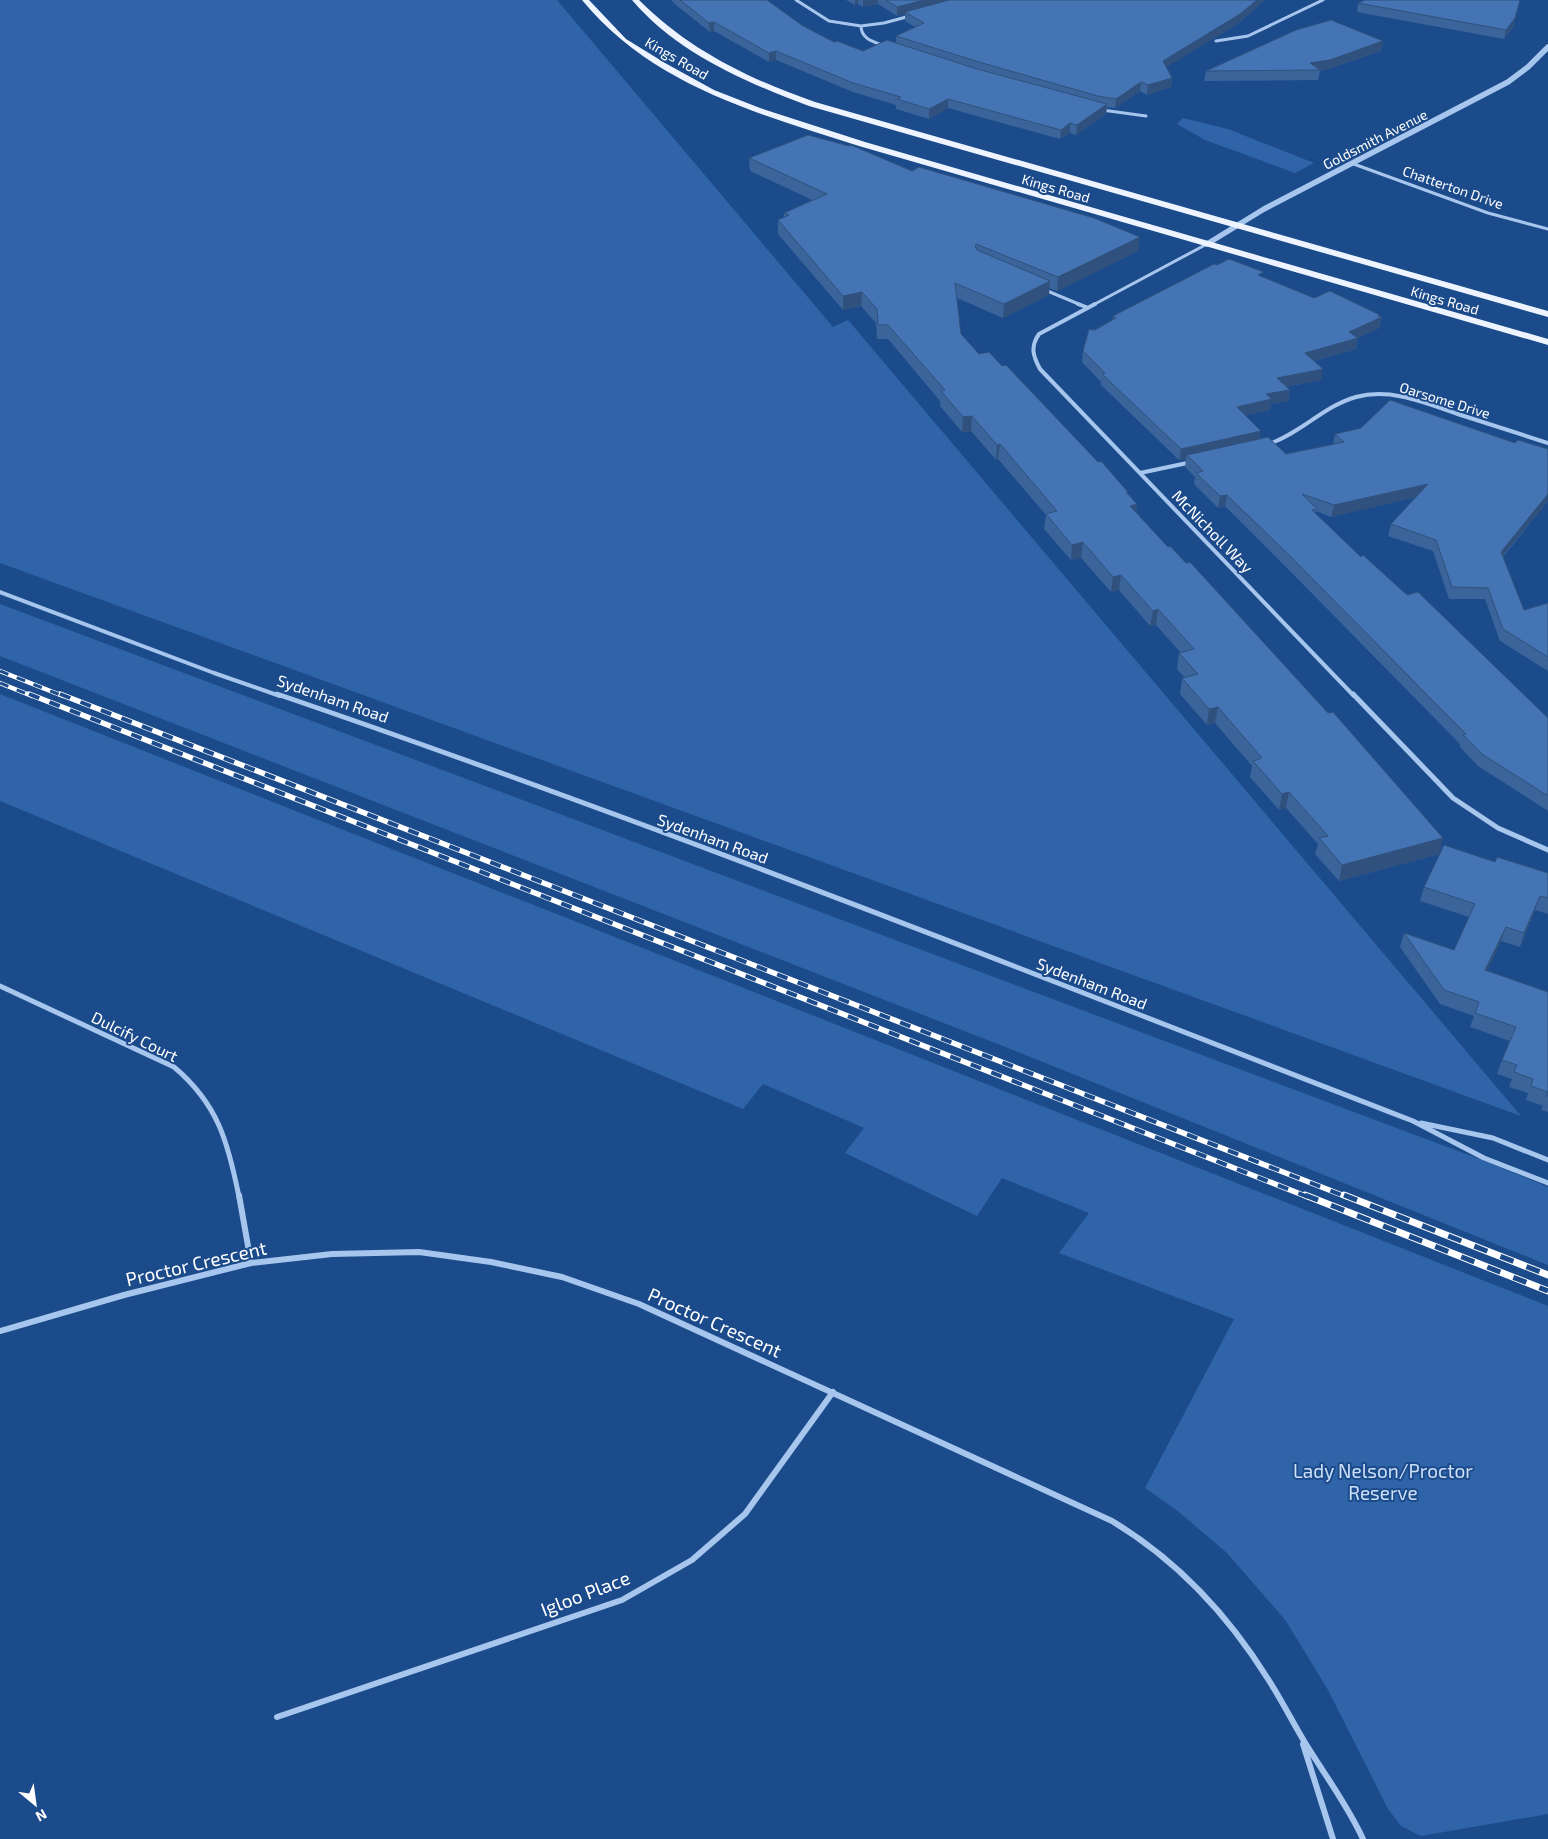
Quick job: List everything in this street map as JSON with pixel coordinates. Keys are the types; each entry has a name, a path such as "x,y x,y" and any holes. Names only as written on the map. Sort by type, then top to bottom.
{"main road":[{"name":"Kings Road","path":"585,0 608,26 642,53 684,78 736,102 862,144 1548,342"},
{"name":"Kings Road","path":"635,0 661,27 689,48 745,78 793,97 870,122 1236,224 1548,314"}],"street":[{"path":"796,0 828,21 861,26 912,16"},
{"path":"1216,41 1248,36 1323,0"},
{"path":"861,26 861,31 868,40 886,46"},
{"name":"Goldsmith Avenue","path":"1207,244 1236,224 1508,82 1528,67 1548,47"},
{"path":"1096,109 1146,116"},
{"name":"Chatterton Drive","path":"1351,163 1488,213 1548,229"},
{"name":"McNicholl Way","path":"1207,244 1039,334 1033,341 1031,350 1040,369 1453,798 1478,818 1513,836 1548,850"},
{"path":"1041,288 1086,308"},
{"name":"Oarsome Drive","path":"1265,446 1292,436 1347,400 1357,396 1378,394 1409,399 1548,443"},
{"path":"1140,473 1201,460"},
{"name":"Sydenham Road","path":"0,592 214,672 390,732 821,892 1413,1121 1484,1158 1548,1183"},
{"name":"Dulcify Court","path":"0,986 174,1067 197,1088 213,1111 223,1133 251,1263"},
{"name":"Sydenham Road","path":"1413,1121 1493,1138 1548,1160"},
{"name":"Proctor Crescent","path":"0,1331 124,1295 251,1263 332,1254 419,1252 491,1262 562,1276 639,1304 833,1392 1134,1533 1166,1559 1228,1622 1268,1678 1300,1734"},
{"name":"Igloo Place","path":"277,1717 622,1600 692,1560 745,1514 833,1392"},
{"path":"1300,1734 1333,1839"},
{"path":"1300,1734 1363,1839"}],"green space":[{"path":"0,0 557,0 833,327 848,320 1521,1116 0,563"},
{"path":"1183,118 1228,129 1314,163 1295,173 1205,140 1177,124"},
{"path":"0,604 1490,1163 1548,1187 1548,1265 1008,1048 0,656"},
{"name":"Lady Nelson/Proctor Reserve","path":"0,694 1548,1306 1548,1814 1421,1836 1401,1826 1388,1809 1328,1690 1286,1621 1227,1553 1179,1512 1145,1488 1234,1319 1059,1253 1089,1213 1002,1178 977,1216 845,1153 864,1128 763,1084 743,1109 0,801"}],"building":[{"path":"680,0 767,0 803,26 834,42 837,41 863,51 887,40 977,69 1107,104 1077,125 1070,123 1061,130 948,99 929,109 897,99 901,97 853,83 776,51 769,53 714,22 709,23"},
{"path":"886,0 924,0 897,7"},
{"path":"949,0 1257,0 1240,14 1163,61 1172,78 1148,85 1141,82 1116,99 1098,96 979,62 896,36 924,23 905,12"},
{"path":"1365,0 1520,0 1515,18 1506,30 1358,3"},
{"path":"1331,20 1383,41 1330,60 1310,63 1320,70 1206,71 1296,30"},
{"path":"808,135 851,145 912,171 919,167 1094,218 1140,237 1058,277 976,244 977,250 1050,281 1004,304 955,283 961,334 979,354 989,352 1002,366 1006,365 1098,462 1101,461 1137,504 1130,506 1168,547 1170,546 1186,563 1190,562 1328,713 1333,712 1443,838 1342,865 1319,838 1328,836 1289,792 1282,794 1253,761 1262,758 1218,707 1209,709 1182,678 1198,674 1179,653 1194,649 1158,609 1153,611 1121,575 1113,577 1083,542 1072,545 1046,514 1057,511 1000,444 997,445 972,416 963,417 941,391 945,390 888,325 878,325 877,309 862,292 843,296 778,220 789,215 784,213 827,194 749,158"},
{"path":"1229,259 1264,272 1258,275 1314,298 1330,291 1382,317 1349,332 1358,338 1305,353 1323,369 1277,378 1290,390 1266,394 1272,399 1237,407 1261,431 1181,449 1102,374 1105,373 1083,351 1089,329 1095,330 1116,318 1113,316 1214,264 1217,265"},
{"path":"1390,400 1515,443 1518,440 1548,449 1548,494 1501,552 1524,610 1548,603 1548,657 1503,629 1488,588 1452,587 1436,540 1391,524 1428,484 1334,505 1302,494 1317,509 1312,510 1361,557 1363,555 1407,595 1418,592 1548,718 1548,796 1482,754 1463,735 1466,734 1288,554 1227,495 1220,496 1196,473 1203,471 1187,455 1268,437 1286,454 1344,442 1335,434 1361,428"},
{"path":"1444,845 1495,862 1497,857 1548,873 1548,898 1540,896 1524,933 1506,927 1485,970 1548,992 1548,1092 1531,1086 1533,1079 1514,1072 1517,1065 1502,1060 1516,1027 1475,1013 1479,1002 1444,990 1404,933 1454,950 1475,904 1424,887"}],"railway":[{"path":"0,671 63,696"},
{"path":"0,683 32,696"},
{"path":"29,694 1308,1197"},
{"path":"60,694 1347,1197"},
{"path":"1305,1195 1548,1291"},
{"path":"1344,1195 1548,1275"}]}
